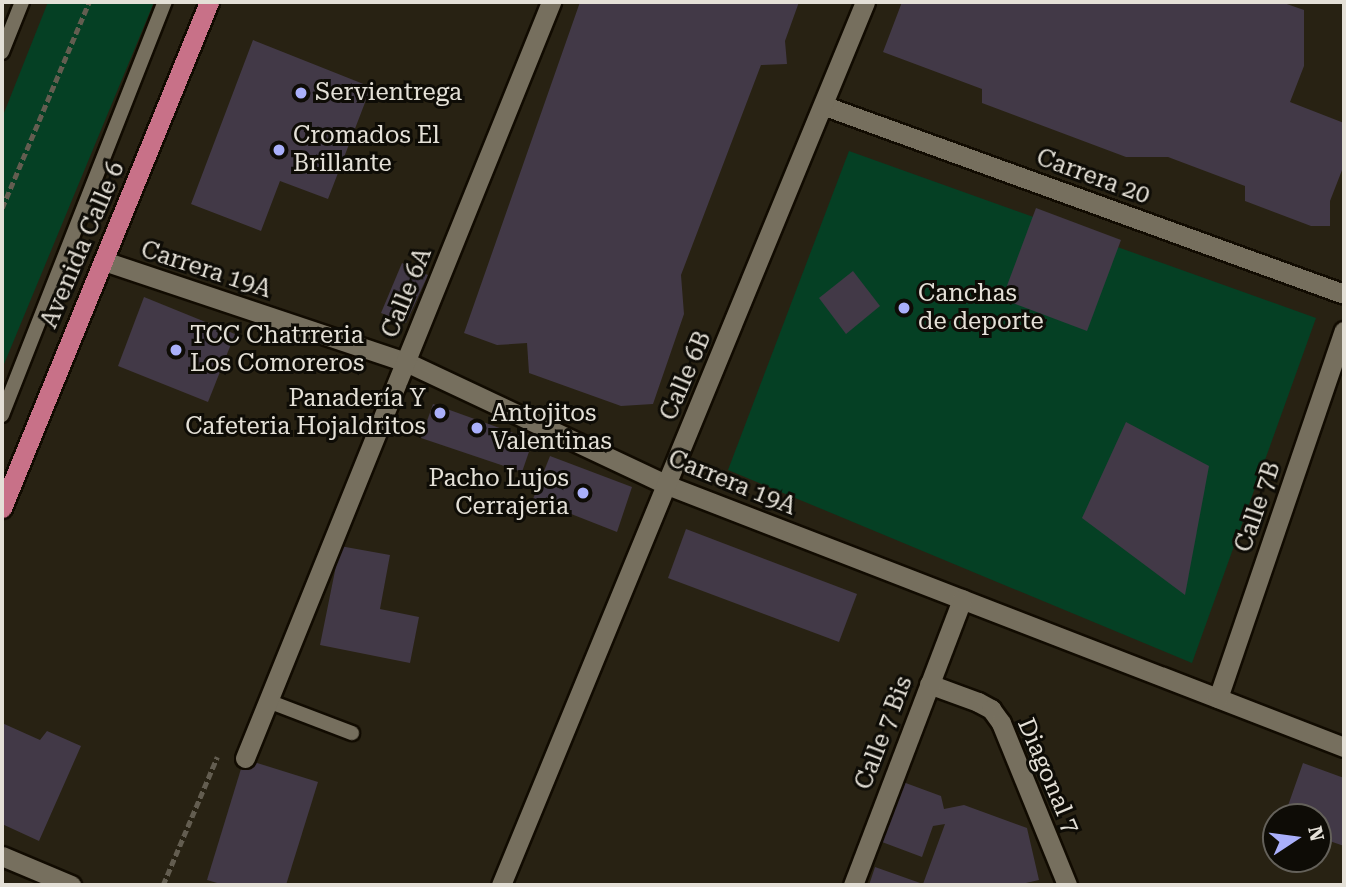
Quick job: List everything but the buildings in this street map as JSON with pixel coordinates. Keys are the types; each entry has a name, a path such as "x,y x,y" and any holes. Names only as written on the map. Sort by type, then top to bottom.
{"main road":[{"name":"Avenida Calle 6","path":"2,508 209,2"}],"street":[{"name":"Calle 6A","path":"245,758 551,2"},
{"name":"Calle 6B","path":"501,885 825,106 865,2"},
{"name":"Carrera 20","path":"825,106 1344,294"},
{"name":"Carrera 19A","path":"104,261 406,362 667,485 1344,747"},
{"name":"Calle 7B","path":"1218,698 1344,331"},
{"name":"Calle 7 Bis","path":"853,885 962,599"},
{"name":"Diagonal 7","path":"929,684 985,705 1001,723 1067,885"},
{"path":"2,856 71,885"}],"lane":[{"path":"2,52 22,2"},
{"path":"2,415 164,2"},
{"path":"268,701 352,733"}],"path":[{"path":"2,208 89,2"},
{"path":"163,885 220,748"}],"green space":[{"path":"48,2 154,2 2,369 2,118"},
{"path":"849,151 1316,318 1192,663 728,470"}],"place":[{"name":"Servientrega","path":"301,93"},
{"name":"Cromados El Brillante","path":"279,150"},
{"name":"Canchas de deporte","path":"904,308"},
{"name":"TCC Chatrreria Los Comoreros","path":"176,350"},
{"name":"Panadería Y Cafeteria Hojaldritos","path":"440,413"},
{"name":"Antojitos Valentinas","path":"477,428"},
{"name":"Pacho Lujos Cerrajeria","path":"583,493"}]}
